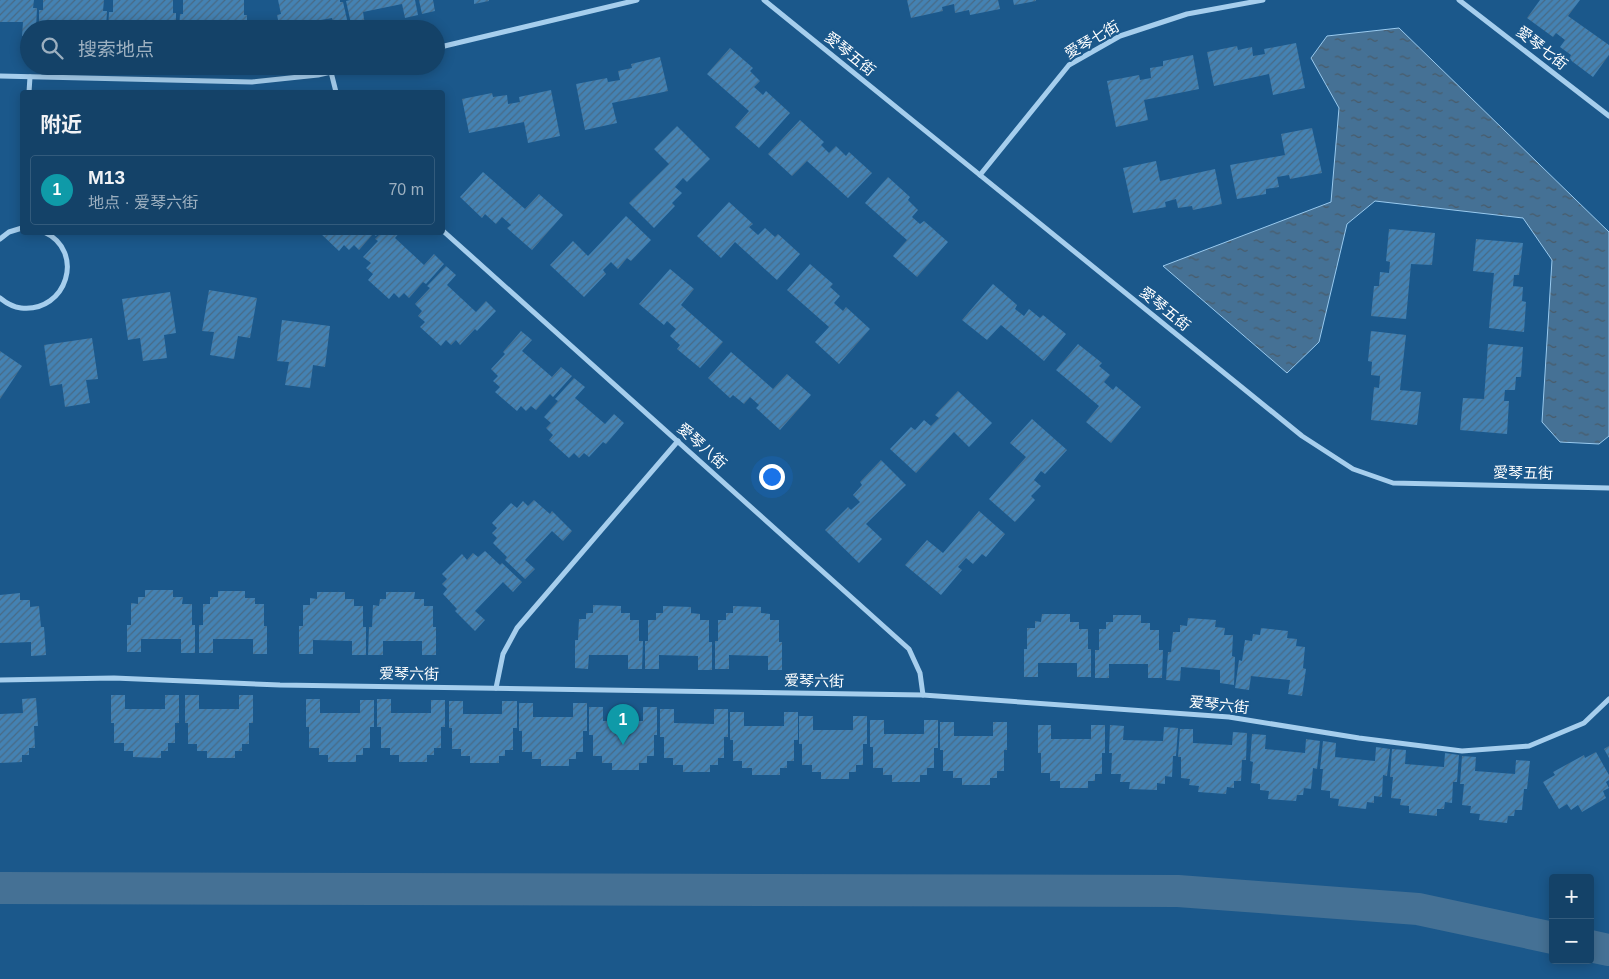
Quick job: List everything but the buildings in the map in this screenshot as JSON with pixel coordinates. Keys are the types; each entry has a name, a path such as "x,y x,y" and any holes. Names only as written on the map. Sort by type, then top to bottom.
{"street":[{"path":"445,46 637,0"},
{"name":"愛琴五街","path":"764,0 1302,436 1353,469 1393,482 1609,488"},
{"name":"愛琴七街","path":"980,175 1069,65 1120,36 1187,14 1263,0"},
{"name":"愛琴七街","path":"1459,0 1609,116"},
{"path":"0,76 252,82 321,75"},
{"path":"332,75 336,90"},
{"path":"29,90 30,76"},
{"path":"0,239 9,232 20,229"},
{"name":"愛琴八街","path":"445,233 909,649 920,673 923,695"},
{"path":"0,298 15,307 28,308 40,306 52,300 60,291 66,280 68,267 65,255 59,244 50,235"},
{"path":"496,688 503,654 516,628 678,441"},
{"name":"爱琴六街","path":"0,680 114,678 280,684 923,695 1229,716 1359,738 1462,751 1529,746 1584,723 1609,699"}],"water":[{"path":"1399,28 1609,232 1609,436 1599,444 1560,442 1542,422 1552,260 1523,218 1375,201 1347,224 1319,342 1287,373 1163,266 1331,202 1339,108 1311,58 1327,36"}],"waterway":[{"path":"0,888 1178,891 1418,909 1549,937"},
{"path":"1594,947 1609,950"}],"place":[{"name":"M13","path":"623,745"}]}
